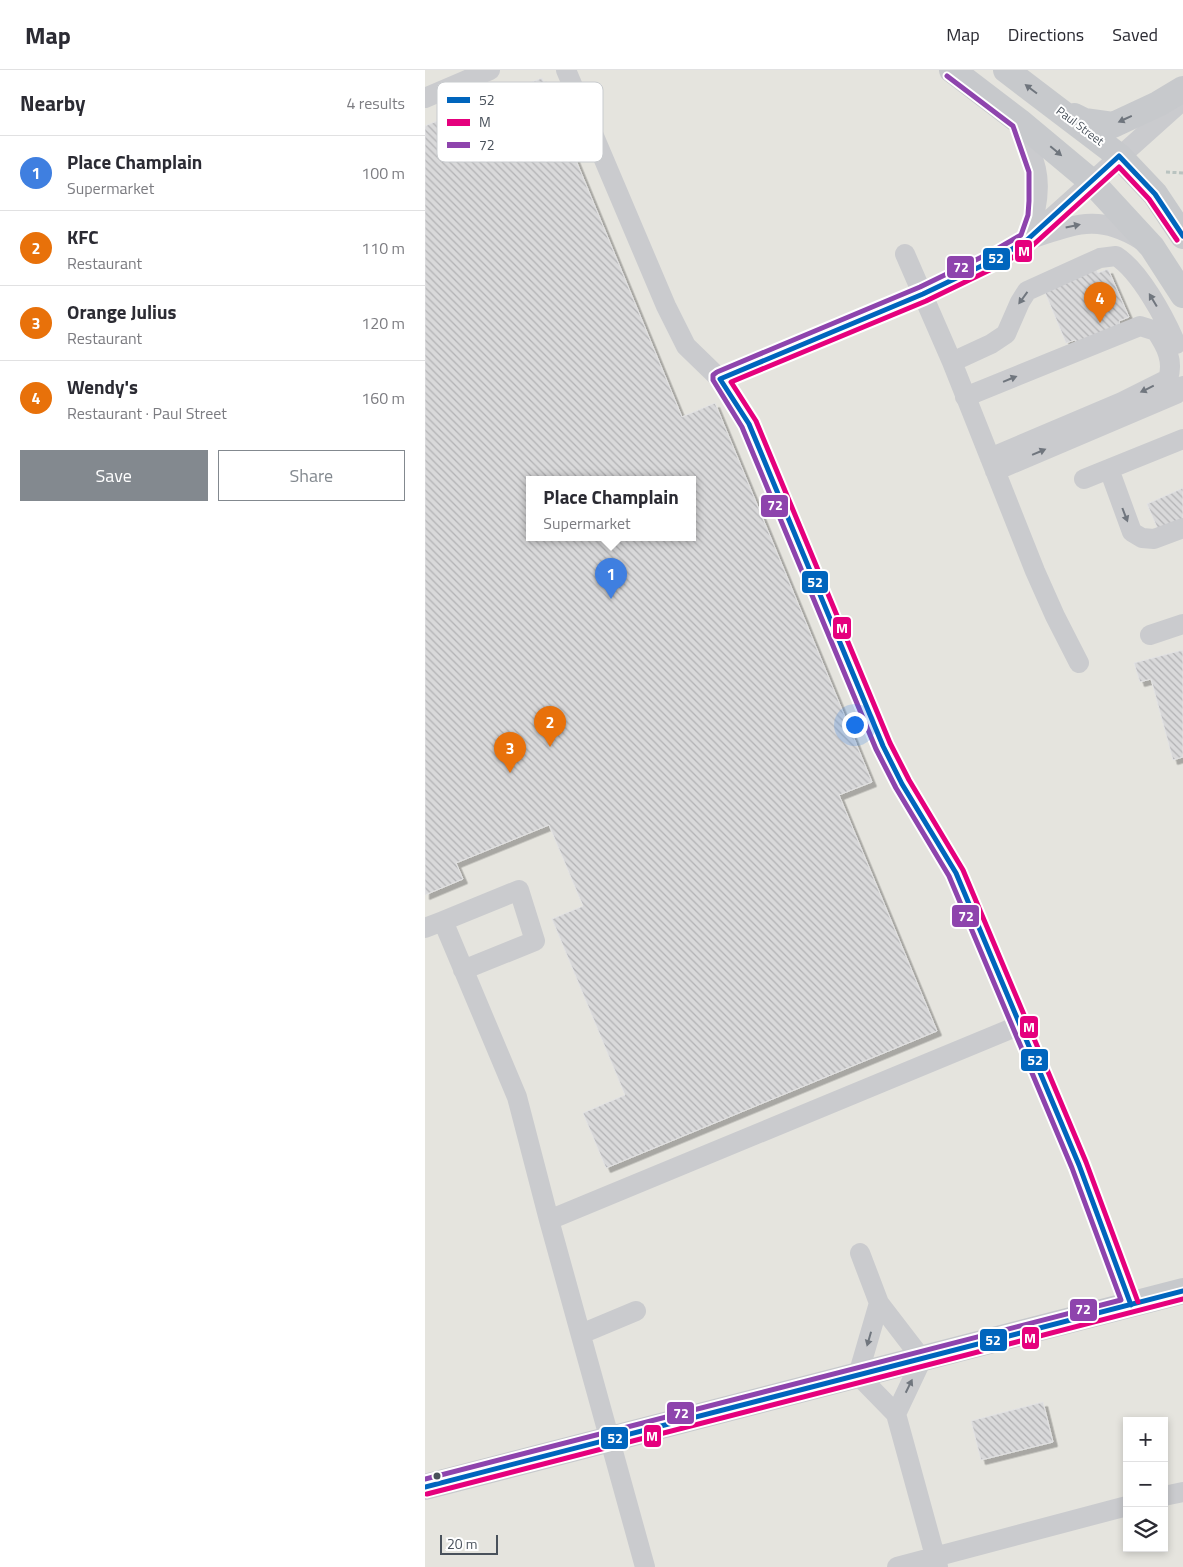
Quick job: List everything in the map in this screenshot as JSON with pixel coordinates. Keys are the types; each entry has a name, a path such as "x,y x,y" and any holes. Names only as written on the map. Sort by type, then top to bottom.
{"main road":[{"path":"952,70 1019,121 1092,182 1152,247 1183,295"},
{"name":"Paul Street","path":"1006,70 1119,156 1155,194 1183,236"},
{"path":"1056,108 1084,121 1113,125 1158,104 1183,89"},
{"path":"425,1487 1183,1291"}],"street":[{"path":"462,82 490,70"},
{"path":"566,70 571,82"},
{"path":"425,98 437,93"},
{"path":"720,379 923,294 994,260 1027,240 1183,100"},
{"path":"1019,121 1037,171 1035,217 1027,240"},
{"path":"603,157 666,306 686,346 720,379 749,424 883,746 902,784 956,873 1079,1165 1131,1305"},
{"path":"1027,240 1077,224 1105,224 1126,231 1152,247"},
{"path":"905,254 952,362 1039,580 1079,663"},
{"path":"952,362 991,344 1006,334 1027,291 1100,258 1116,256 1125,262 1149,295 1169,329 1183,359"},
{"path":"965,397 1140,326 1156,331 1165,345 1172,368 1169,379 992,464"},
{"path":"992,464 1176,394 1183,386"},
{"path":"1084,479 1183,439"},
{"path":"1109,469 1132,532 1142,538 1154,539 1183,528"},
{"path":"1150,635 1183,624"},
{"path":"463,970 535,941 519,890 434,925 463,970 517,1097 645,1567"},
{"path":"549,1220 1020,1025"},
{"path":"860,1253 879,1303 922,1359 896,1414"},
{"path":"879,1303 858,1375 896,1414 937,1562"},
{"path":"581,1334 636,1311"},
{"path":"1168,1495 1183,1492"},
{"path":"897,1567 937,1562 1124,1507"}],"path":[{"path":"1157,172 1183,173"}],"shaded area":[{"path":"425,70 1183,70 1183,1567 425,1567"}],"building":[{"path":"542,78 544,82 532,82"},
{"path":"437,121 437,162 577,162 682,417 715,403 872,782 839,795 937,1031 606,1168 583,1113 625,1095 552,919 583,906 549,825 456,863 463,879 425,895 425,126"},
{"path":"1096,269 1098,273 1108,269 1129,317 1119,321 1120,326 1077,344 1075,340 1066,343 1044,290"},
{"path":"1183,488 1183,522 1159,532 1147,504"},
{"path":"1183,650 1183,757 1173,760 1151,679 1140,682 1134,663"},
{"path":"1043,1402 1053,1442 981,1460 971,1421"}],"transit line":[{"name":"72","path":"425,1479 1121,1300 1072,1168 949,876 896,788 876,749 742,427 713,380 713,375 717,372 920,287 990,253 1021,235 1028,215 1029,172 1013,126 947,76"},
{"name":"52","path":"1131,1305 1079,1165 956,873 902,784 883,746 749,424 720,379 923,294 994,260 1027,240 1119,156 1155,194 1183,236"},
{"name":"M","path":"1138,1302 1086,1162 963,870 909,780 890,743 756,421 731,382 926,301 998,266 1032,246 1119,167 1149,199 1177,240"},
{"name":"52","path":"425,1487 1183,1291"},
{"name":"M","path":"427,1494 1183,1299"}],"place":[{"name":"Wendy's","path":"1100,323"},
{"name":"Place Champlain","path":"611,599"},
{"name":"KFC","path":"550,747"},
{"name":"Orange Julius","path":"510,773"}]}
